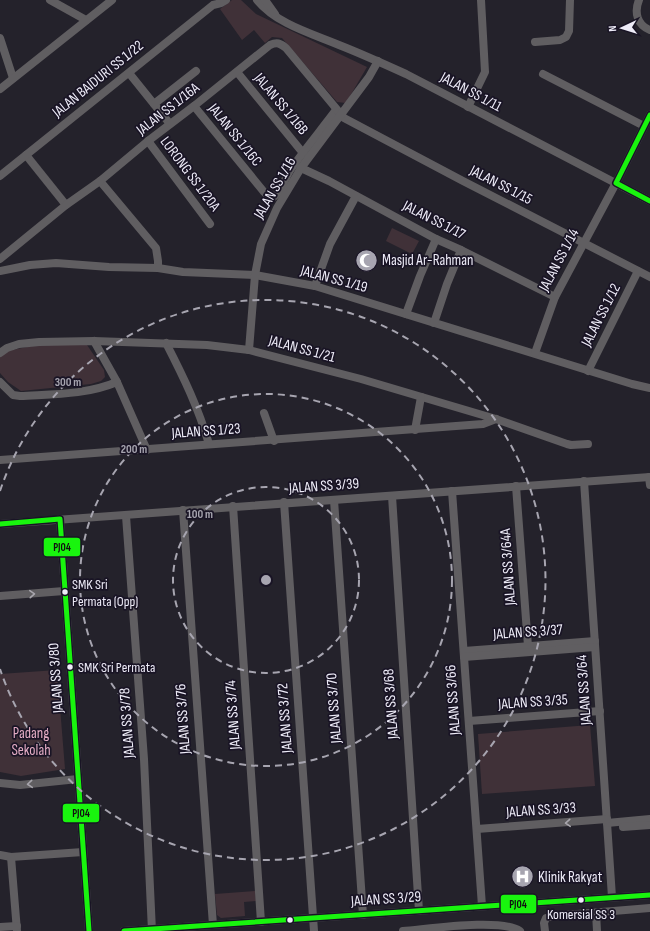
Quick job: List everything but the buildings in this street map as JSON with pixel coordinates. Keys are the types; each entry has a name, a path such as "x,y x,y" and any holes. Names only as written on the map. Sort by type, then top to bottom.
{"street":[{"path":"50,0 86,20"},
{"path":"0,89 112,0"},
{"name":"JALAN BAIDURI SS 1/22","path":"0,176 129,73 214,2 221,3 226,0"},
{"path":"468,107 485,72 481,0"},
{"path":"535,42 560,40 566,37 569,31 570,0"},
{"path":"639,0 637,4 637,16 640,24 650,30"},
{"name":"JALAN SS 1/11","path":"259,1 268,12 286,23 378,61 445,93 468,107 650,201"},
{"path":"0,38 13,78"},
{"name":"JALAN SS 1/16A","path":"0,259 66,205 100,181 148,141 274,43 279,43 286,48 338,113"},
{"name":"JALAN SS 1/16","path":"271,197 275,196 278,192 290,170 303,153 369,77 378,61"},
{"path":"154,104 196,71"},
{"name":"JALAN SS 1/16B","path":"237,72 303,153"},
{"path":"129,73 170,124"},
{"path":"543,74 644,126"},
{"name":"JALAN SS 1/16C","path":"194,106 264,192 271,197"},
{"name":"JALAN SS 1/16","path":"249,350 255,275 261,244 276,208 338,113"},
{"name":"JALAN SS 1/15","path":"338,113 456,178 650,277"},
{"name":"JALAN SS 1/14","path":"535,353 555,297 616,183 650,115"},
{"name":"LORONG SS 1/20A","path":"148,141 210,224"},
{"path":"26,155 66,205"},
{"name":"JALAN SS 1/17","path":"301,168 330,181 436,239 555,297"},
{"path":"100,181 156,248 158,268"},
{"path":"315,286 330,244 356,196"},
{"path":"406,314 436,239"},
{"path":"434,323 447,284 461,250"},
{"name":"JALAN SS 1/19","path":"0,271 56,262 109,267 158,268 183,272 255,275 315,286 535,353 588,371 650,388"},
{"name":"JALAN SS 1/12","path":"588,371 638,271"},
{"path":"94,341 117,382 147,450"},
{"name":"JALAN SS 1/21","path":"0,353 13,346 38,342 94,341 207,345 249,350 421,396 496,419 567,444 588,444"},
{"path":"166,344 197,406 209,444"},
{"path":"0,382 13,395 20,396 87,392 117,382"},
{"path":"415,430 421,396"},
{"path":"264,413 274,441"},
{"name":"JALAN SS 1/23","path":"0,460 415,430 483,424 496,419"},
{"name":"JALAN SS 3/39","path":"0,524 60,518 126,516 284,502 392,496 584,481 650,479"},
{"name":"JALAN SS 3/64","path":"584,481 612,897"},
{"name":"JALAN SS 3/64A","path":"516,486 528,646"},
{"name":"JALAN SS 3/66","path":"452,491 482,906"},
{"name":"JALAN SS 3/68","path":"392,496 419,911"},
{"name":"JALAN SS 3/70","path":"334,500 363,914"},
{"name":"JALAN SS 3/72","path":"284,502 314,931"},
{"name":"JALAN SS 3/74","path":"233,506 261,922"},
{"name":"JALAN SS 3/76","path":"183,510 213,925"},
{"name":"JALAN SS 3/78","path":"126,516 144,759 152,930"},
{"name":"JALAN SS 3/80","path":"60,518 89,931"},
{"path":"0,596 64,591"},
{"name":"JALAN SS 3/37","path":"464,654 528,646 595,644"},
{"name":"JALAN SS 3/37","path":"464,654 595,644"},
{"name":"JALAN SS 3/35","path":"469,724 600,714"},
{"path":"0,783 20,785 78,779"},
{"path":"607,823 650,819"},
{"path":"607,823 650,825"},
{"name":"JALAN SS 3/33","path":"477,829 607,823"},
{"path":"0,855 11,857 83,852"},
{"path":"0,927 17,929 11,857"},
{"name":"JALAN SS 3/29","path":"124,931 650,895"},
{"path":"545,931 544,923 546,918 553,916 650,908"},
{"path":"596,913 597,931"},
{"path":"403,931 514,927 520,931"}],"green space":[{"path":"232,0 241,0 256,14 367,67 346,103 337,102 282,38 272,37 265,43 254,30 242,40 220,9"},
{"path":"392,228 419,241 412,254 386,241"},
{"path":"37,345 87,345 104,370 105,377 101,381 91,384 21,391 8,382 0,373 0,356 7,351"},
{"name":"Padang Sekolah","path":"57,670 65,769 21,776 0,772 0,674"},
{"path":"590,725 595,786 482,794 478,734"},
{"path":"255,891 256,901 244,902 245,916 221,918 217,915 215,894"}],"transit line":[{"name":"PJ04","path":"650,115 616,183 650,201"},
{"name":"PJ04","path":"0,524 60,519 89,931"},
{"name":"PJ04","path":"124,931 650,895"}],"place":[{"name":"Masjid Ar-Rahman","path":"366,260"},
{"name":"SMK Sri Permata (Opp)","path":"65,592"},
{"name":"SMK Sri Permata","path":"70,667"},
{"name":"Klinik Rakyat","path":"523,877"},
{"name":"Komersial SS 3","path":"581,900"}]}
